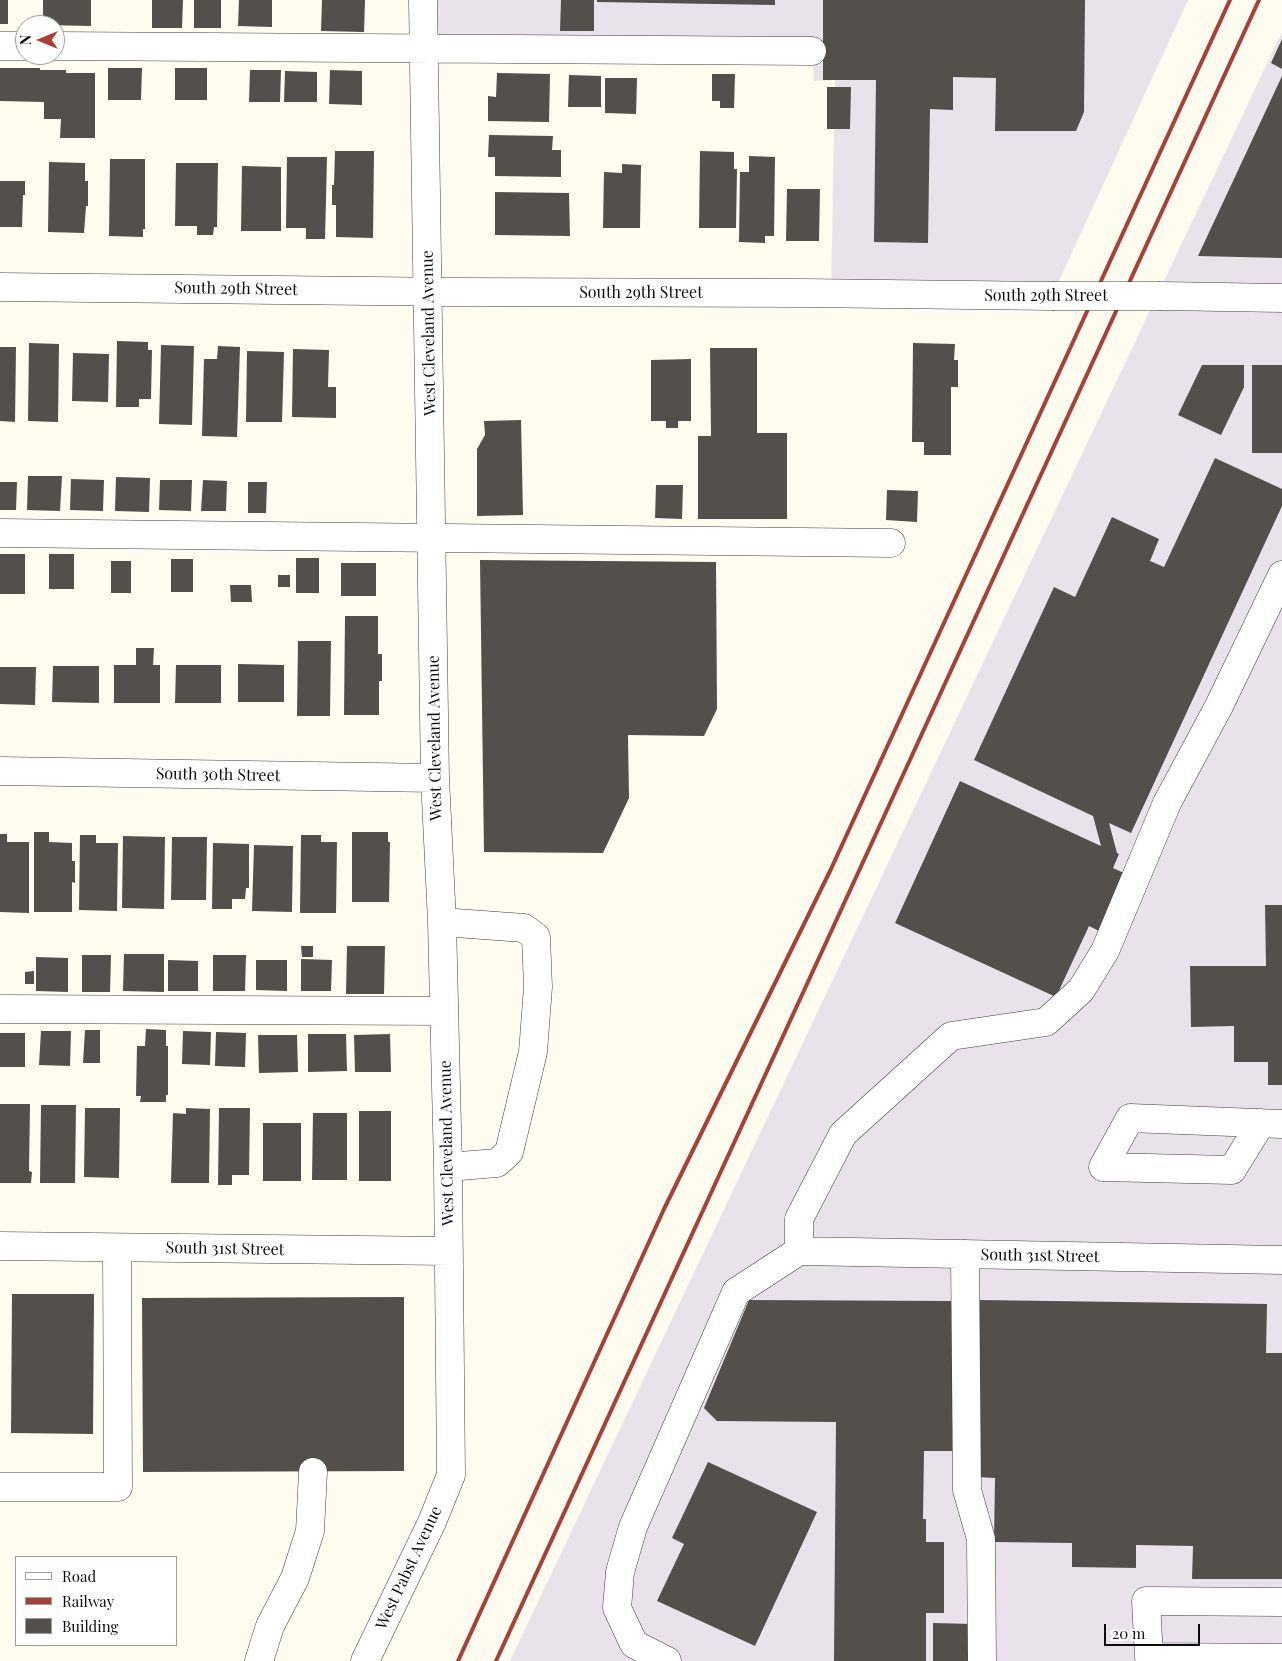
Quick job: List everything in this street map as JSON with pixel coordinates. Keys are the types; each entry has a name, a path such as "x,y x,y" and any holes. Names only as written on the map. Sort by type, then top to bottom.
{"street":[{"name":"West Cleveland Avenue","path":"424,0 435,778 442,922 448,1167 451,1476"},
{"path":"0,46 15,46"},
{"path":"65,46 812,51"},
{"name":"South 29th Street","path":"0,287 1282,298"},
{"path":"0,533 891,543"},
{"path":"667,1661 634,1644 617,1608 620,1572 633,1527 736,1292 799,1251 800,1219 843,1134 951,1036 1046,1022 1081,990 1105,951 1167,804 1219,706 1282,576"},
{"name":"South 30th Street","path":"0,771 435,778"},
{"path":"442,922 524,928 536,937 538,987 534,1052 509,1152 497,1163 448,1167"},
{"path":"0,1009 443,1011"},
{"path":"1130,1118 1271,1123 1232,1170 1103,1167 1130,1118"},
{"name":"South 31st Street","path":"0,1246 449,1251"},
{"path":"0,1487 118,1487 117,1248"},
{"name":"South 31st Street","path":"799,1251 1282,1260"},
{"path":"965,1254 967,1490 981,1539 982,1661"},
{"path":"259,1661 270,1626 295,1578 310,1531 313,1472"},
{"name":"West Pabst Avenue","path":"366,1661 432,1522 451,1476"},
{"path":"1282,1602 1146,1601 1149,1657 1282,1658"}],"shaded area":[{"path":"423,0 1188,0 1052,296 831,294 835,80 814,81 812,51 425,48"},
{"path":"1282,32 1282,1661 510,1661"}],"building":[{"path":"0,0 8,0 8,24 0,24"},
{"path":"43,0 91,0 91,26 65,25 65,15 43,15"},
{"path":"152,0 183,0 182,28 152,28"},
{"path":"194,0 221,0 221,28 194,28"},
{"path":"239,0 272,0 272,27 238,26"},
{"path":"322,0 365,0 364,32 321,31"},
{"path":"561,0 594,0 594,31 560,31"},
{"path":"597,0 775,0 775,5 597,2"},
{"path":"823,0 1085,0 1084,112 1076,131 995,131 996,78 953,77 953,110 930,109 928,243 874,242 876,80 823,80"},
{"path":"1282,39 1282,69 1271,63"},
{"path":"0,68 40,68 40,70 66,70 66,73 95,73 95,138 60,138 61,119 44,119 44,102 0,101"},
{"path":"108,68 142,68 141,100 108,100"},
{"path":"175,68 207,68 207,100 175,100"},
{"path":"250,70 281,70 280,102 249,102"},
{"path":"330,70 362,71 362,105 329,104"},
{"path":"285,71 317,72 317,102 284,102"},
{"path":"497,73 550,74 549,122 488,121 488,96 496,97"},
{"path":"712,74 735,74 734,108 720,108 720,101 712,101"},
{"path":"569,75 601,76 601,107 568,107"},
{"path":"1282,76 1282,258 1198,256"},
{"path":"605,78 637,78 636,114 605,113"},
{"path":"827,87 851,87 850,129 827,129"},
{"path":"489,135 553,136 552,150 561,150 561,177 495,176 495,157 488,157"},
{"path":"335,151 374,151 373,238 336,237 336,205 332,205"},
{"path":"700,151 734,152 734,169 737,169 736,228 699,228"},
{"path":"749,156 775,157 774,236 765,236 765,243 739,242 740,172 749,172"},
{"path":"287,157 327,157 325,239 306,239 306,228 286,228"},
{"path":"110,159 145,159 145,229 143,229 143,237 109,236"},
{"path":"49,162 85,163 85,181 88,181 88,206 86,206 84,233 48,232"},
{"path":"176,163 218,163 217,227 214,227 213,235 197,235 197,226 175,226"},
{"path":"622,164 641,165 640,228 603,228 604,172 622,173"},
{"path":"242,166 281,167 281,231 241,231"},
{"path":"0,181 25,181 22,227 0,227"},
{"path":"787,189 820,189 819,241 786,241"},
{"path":"495,192 569,193 570,236 495,235"},
{"path":"117,341 148,342 148,350 152,350 151,399 139,399 139,407 116,407"},
{"path":"29,343 59,344 58,422 28,421"},
{"path":"913,343 955,344 954,360 958,360 958,387 951,387 951,455 924,455 924,442 912,442"},
{"path":"161,345 194,346 192,425 159,424"},
{"path":"218,346 240,347 237,437 202,436 204,359 217,359"},
{"path":"0,347 16,347 15,422 0,421"},
{"path":"710,348 757,348 757,433 787,433 787,519 698,519 698,436 711,436"},
{"path":"293,349 329,350 328,387 336,387 336,418 292,417"},
{"path":"247,351 284,352 282,422 246,422"},
{"path":"73,353 109,354 108,402 72,401"},
{"path":"691,359 691,421 678,421 678,428 666,428 666,421 651,421 651,360"},
{"path":"1202,365 1244,365 1244,387 1221,435 1178,415"},
{"path":"1252,365 1282,365 1282,453 1252,453"},
{"path":"521,420 523,515 477,516 477,449 485,435 484,421"},
{"path":"1215,458 1282,489 1282,506 1131,833 1109,823 1117,853 1119,854 1113,868 1126,874 1099,931 1089,926 1056,997 895,923 960,781 1101,846 1093,816 974,760 1054,587 1075,597 1112,517 1159,539 1150,561 1164,567"},
{"path":"28,476 62,476 60,511 27,510"},
{"path":"116,477 150,478 149,512 115,511"},
{"path":"71,479 104,480 103,511 70,510"},
{"path":"160,480 192,480 191,511 159,510"},
{"path":"203,480 227,481 226,511 201,511"},
{"path":"0,482 17,482 16,510 0,510"},
{"path":"248,482 267,482 266,513 248,513"},
{"path":"656,485 683,485 682,519 655,518"},
{"path":"887,490 918,491 917,522 886,520"},
{"path":"0,554 25,554 25,594 0,594"},
{"path":"49,554 74,554 74,589 49,589"},
{"path":"296,558 319,558 319,593 296,593"},
{"path":"171,559 193,559 193,592 171,592"},
{"path":"480,560 716,562 717,709 704,736 628,735 629,798 603,853 484,852"},
{"path":"111,561 131,561 131,593 111,593"},
{"path":"341,563 376,563 376,596 341,596"},
{"path":"278,575 290,575 290,587 278,587"},
{"path":"230,585 251,585 252,602 231,602"},
{"path":"345,616 378,616 378,654 382,654 382,681 379,681 379,715 344,715"},
{"path":"298,641 331,641 330,716 297,716"},
{"path":"136,648 154,648 153,665 160,665 160,703 114,703 114,665 136,665"},
{"path":"238,664 284,665 284,702 238,702"},
{"path":"176,665 221,665 221,703 175,703"},
{"path":"53,666 99,666 99,703 52,702"},
{"path":"0,667 36,667 35,705 0,704"},
{"path":"34,832 49,832 49,842 72,843 72,861 75,861 75,883 72,882 72,912 34,912"},
{"path":"352,832 388,832 388,842 390,842 389,902 352,902"},
{"path":"0,834 7,834 7,842 29,842 29,913 0,912"},
{"path":"80,835 96,835 96,843 118,843 117,911 79,910"},
{"path":"301,835 321,835 321,842 337,842 336,913 300,913"},
{"path":"123,836 165,837 164,909 122,908"},
{"path":"172,837 207,837 206,900 171,900"},
{"path":"213,843 249,844 249,888 246,888 245,899 232,899 232,909 212,909"},
{"path":"254,845 293,846 292,912 252,911"},
{"path":"1265,905 1282,905 1282,1085 1268,1085 1268,1062 1234,1062 1234,1026 1191,1027 1190,966 1266,966"},
{"path":"301,946 313,946 313,957 302,957"},
{"path":"347,946 385,946 384,994 346,994"},
{"path":"124,954 164,954 164,992 123,991"},
{"path":"82,955 111,955 110,992 82,992"},
{"path":"213,955 246,955 245,991 213,991"},
{"path":"36,957 68,958 68,992 36,991"},
{"path":"301,959 332,960 331,991 301,991"},
{"path":"168,960 198,961 198,991 168,991"},
{"path":"256,960 287,960 287,991 256,990"},
{"path":"34,971 34,984 25,984 25,972"},
{"path":"146,1029 166,1030 166,1046 168,1046 168,1095 166,1095 166,1102 140,1102 141,1096 136,1096 137,1046 145,1046"},
{"path":"85,1030 100,1030 100,1063 83,1063"},
{"path":"41,1031 71,1031 70,1066 39,1065"},
{"path":"183,1031 211,1032 210,1065 182,1064"},
{"path":"216,1032 246,1033 245,1067 215,1066"},
{"path":"0,1033 25,1033 25,1067 0,1067"},
{"path":"308,1034 346,1034 347,1071 308,1072"},
{"path":"390,1034 391,1072 355,1072 354,1035"},
{"path":"258,1035 297,1035 298,1072 259,1073"},
{"path":"0,1104 30,1104 29,1171 32,1172 31,1183 0,1183"},
{"path":"41,1105 76,1105 75,1183 40,1183"},
{"path":"85,1108 120,1108 119,1178 84,1177"},
{"path":"186,1108 210,1109 209,1183 171,1183 173,1113 186,1114"},
{"path":"219,1108 250,1108 249,1175 232,1175 232,1185 218,1185"},
{"path":"359,1111 391,1111 391,1181 359,1181"},
{"path":"313,1113 347,1113 347,1180 312,1180"},
{"path":"263,1123 301,1123 301,1181 263,1181"},
{"path":"12,1294 94,1294 93,1434 11,1433"},
{"path":"404,1297 404,1471 143,1472 142,1298"},
{"path":"749,1300 955,1301 954,1451 924,1451 923,1519 926,1519 926,1542 944,1542 944,1613 926,1613 926,1661 834,1661 836,1422 717,1421 704,1408"},
{"path":"979,1300 1267,1304 1266,1353 1282,1353 1282,1579 1192,1579 1193,1546 1136,1545 1136,1568 1072,1567 1072,1543 994,1542 995,1478 977,1477"},
{"path":"708,1462 817,1512 755,1646 657,1601 684,1544 672,1538"},
{"path":"933,1623 973,1624 972,1661 933,1661"}],"railway":[{"path":"458,1661 664,1209 831,869 1230,0"},
{"path":"496,1661 1259,0"}]}
